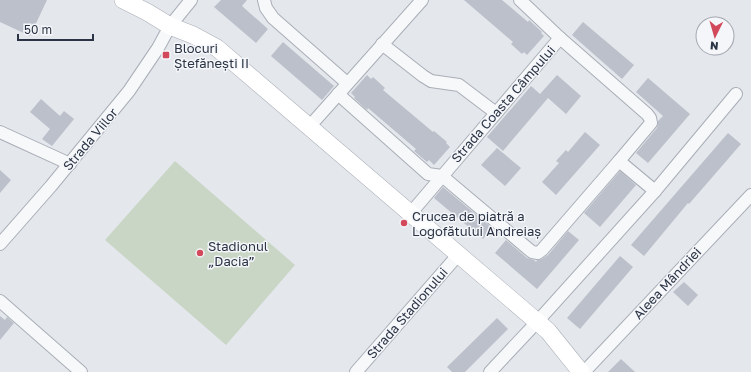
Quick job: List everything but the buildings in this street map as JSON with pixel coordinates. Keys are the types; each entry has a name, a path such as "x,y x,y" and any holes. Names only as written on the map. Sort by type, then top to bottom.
{"street":[{"path":"123,0 142,6 170,26 193,34 217,48 548,331 582,372"},
{"path":"170,26 191,0"},
{"path":"264,0 266,8 273,18 348,83"},
{"path":"309,127 422,0"},
{"name":"Strada Coasta Câmpului","path":"410,214 560,38 520,0"},
{"name":"Strada Viilor","path":"0,244 70,164 129,91 158,48 170,26"},
{"path":"338,94 428,174 442,176 532,252 538,253 651,123 647,114 560,38"},
{"path":"382,44 423,76 431,80 459,85 496,114"},
{"path":"490,372 655,191 736,94"},
{"path":"0,132 70,164"},
{"path":"619,161 655,191"},
{"name":"Aleea Mândriei","path":"582,372 751,195"},
{"name":"Strada Stadionului","path":"356,372 458,255"},
{"path":"0,302 81,372"}],"green space":[{"name":"Stadionul „Dacia”","path":"175,161 295,265 226,345 105,240"}],"place":[{"name":"Blocuri Ștefănești II","path":"166,55"},
{"name":"Crucea de piatră a Logofătului Andreiaș","path":"404,223"},
{"name":"Stadionul „Dacia”","path":"200,253"}]}
